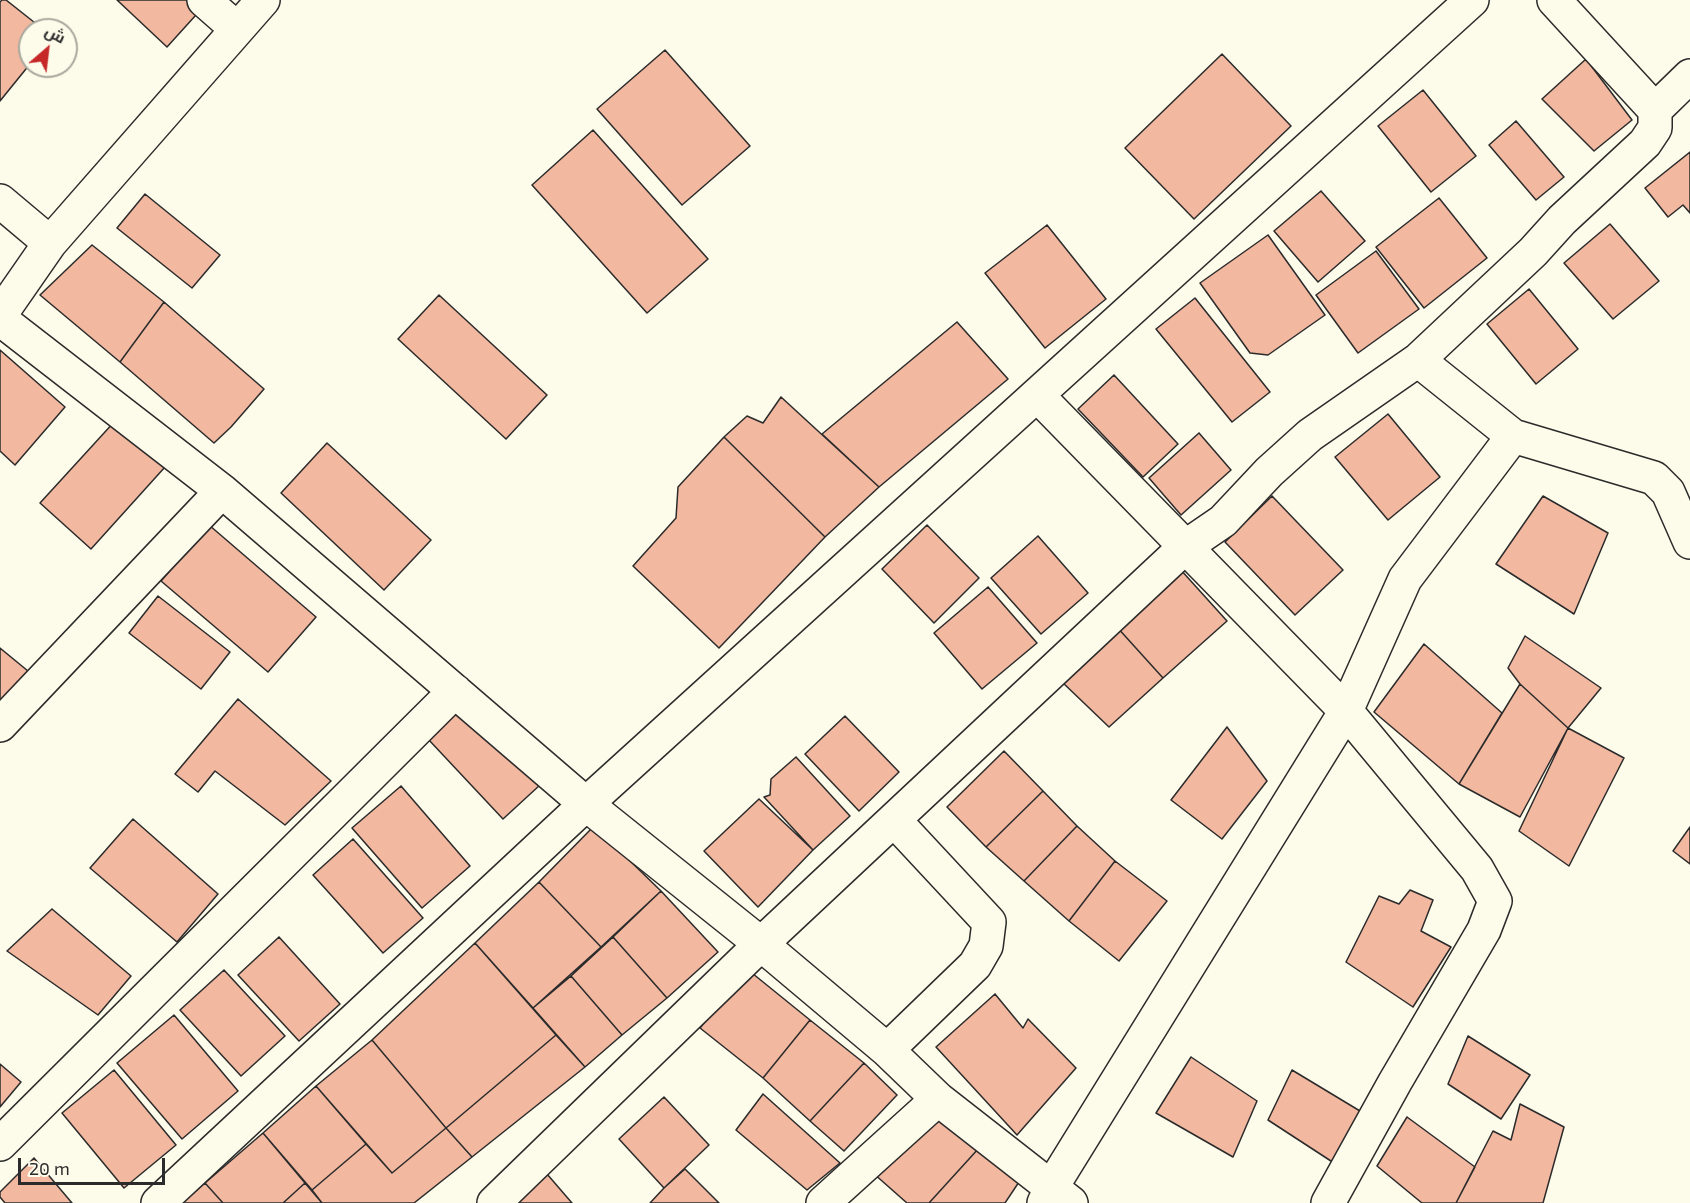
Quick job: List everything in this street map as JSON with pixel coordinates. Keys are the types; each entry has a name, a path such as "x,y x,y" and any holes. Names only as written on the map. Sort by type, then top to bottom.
{"street":[{"path":"204,0 237,30"},
{"path":"263,0 50,243 0,317 222,491 586,804 761,944 887,1050 938,1099 1055,1198 1346,711 1405,579 1513,436"},
{"path":"158,1203 586,804 1472,0"},
{"path":"1554,0 1656,110"},
{"path":"494,1203 761,944 1185,547 1223,521 1269,472 1310,435 1418,360 1525,260 1562,220 1645,143 1655,128 1656,110 1690,76"},
{"path":"0,201 50,243"},
{"path":"1418,360 1513,436 1654,478 1668,492 1690,542"},
{"path":"1037,395 1346,711 1477,869 1495,901 1484,930 1395,1082 1328,1203"},
{"path":"0,725 222,491"},
{"path":"0,1144 454,691"},
{"path":"887,1050 975,965 986,946 989,922 894,820"},
{"path":"824,1203 938,1099"}],"building":[{"path":"6,0 29,18 18,18 19,78 0,101 0,2"},
{"path":"117,0 199,0 205,5 167,47"},
{"path":"665,50 750,146 682,205 597,109"},
{"path":"1222,54 1291,126 1194,219 1125,148"},
{"path":"1586,59 1632,120 1594,151 1542,99"},
{"path":"1423,90 1476,156 1431,192 1378,126"},
{"path":"1516,121 1564,177 1536,200 1489,145"},
{"path":"593,130 708,259 647,313 532,185"},
{"path":"1690,152 1690,213 1683,205 1668,217 1645,188"},
{"path":"1321,191 1365,241 1318,282 1274,231"},
{"path":"145,194 220,255 192,288 117,228"},
{"path":"1439,198 1487,258 1424,308 1376,247"},
{"path":"1610,224 1659,281 1613,319 1564,263"},
{"path":"1047,225 1106,299 1045,348 985,273"},
{"path":"1268,235 1325,315 1268,355 1250,353 1200,283"},
{"path":"92,245 164,302 120,362 40,295"},
{"path":"1376,251 1419,309 1358,353 1316,295"},
{"path":"1529,289 1578,349 1536,384 1487,324"},
{"path":"439,295 547,395 506,439 398,339"},
{"path":"1195,298 1270,392 1232,422 1156,329"},
{"path":"164,302 264,389 214,443 120,362"},
{"path":"957,322 1008,379 879,487 822,434"},
{"path":"0,350 65,407 15,465 0,451"},
{"path":"1114,375 1178,444 1143,477 1078,409"},
{"path":"781,397 879,487 825,537 724,437 747,416 763,423"},
{"path":"1388,414 1440,477 1388,520 1335,457"},
{"path":"115,421 165,467 91,549 40,503"},
{"path":"1199,433 1231,470 1181,515 1149,478"},
{"path":"724,437 825,537 719,648 633,566 676,518 678,487"},
{"path":"327,443 431,540 384,590 281,493"},
{"path":"1272,496 1343,570 1295,615 1225,542"},
{"path":"1543,496 1608,533 1574,614 1496,564"},
{"path":"209,525 316,617 268,672 161,581"},
{"path":"927,525 979,578 934,623 882,569"},
{"path":"1038,536 1088,593 1041,634 991,578"},
{"path":"1180,569 1227,621 1163,678 1116,626"},
{"path":"988,587 1037,643 982,689 934,633"},
{"path":"158,596 230,652 201,689 129,633"},
{"path":"1116,626 1163,678 1109,727 1061,681"},
{"path":"1525,636 1601,688 1568,728 1520,684 1508,668"},
{"path":"1424,644 1502,713 1459,784 1374,712"},
{"path":"0,648 28,671 0,704"},
{"path":"1520,684 1568,728 1520,817 1459,784"},
{"path":"238,699 331,781 285,825 215,771 198,792 175,774"},
{"path":"465,705 540,785 503,819 428,739"},
{"path":"845,716 899,772 859,811 805,754"},
{"path":"1227,727 1267,781 1222,839 1171,800"},
{"path":"1568,728 1624,758 1569,866 1519,831"},
{"path":"1004,751 1043,791 986,847 947,807"},
{"path":"796,757 850,816 813,850 764,797 770,795 771,779"},
{"path":"401,786 470,866 422,908 352,828"},
{"path":"1043,791 1077,826 1024,881 986,847"},
{"path":"759,799 813,850 758,907 704,851"},
{"path":"133,819 218,894 177,942 90,868"},
{"path":"594,826 661,891 601,947 539,882"},
{"path":"1077,826 1115,861 1069,921 1024,881"},
{"path":"1690,827 1690,864 1673,851"},
{"path":"353,839 423,918 383,953 313,875"},
{"path":"1115,861 1167,901 1119,961 1069,921"},
{"path":"539,882 601,947 533,1008 475,943"},
{"path":"1410,890 1433,900 1421,931 1451,947 1413,1007 1346,962 1379,896 1399,904"},
{"path":"661,891 718,952 667,998 613,937"},
{"path":"52,909 131,976 98,1015 7,951"},
{"path":"279,937 340,1004 299,1041 238,975"},
{"path":"613,937 667,998 622,1035 571,976"},
{"path":"475,943 556,1035 446,1128 372,1040"},
{"path":"747,969 810,1020 763,1078 700,1028"},
{"path":"224,970 285,1036 241,1076 180,1010"},
{"path":"571,976 622,1035 585,1067 533,1008"},
{"path":"995,994 1023,1028 1028,1019 1076,1068 1017,1135 936,1047"},
{"path":"174,1015 238,1091 182,1139 117,1063"},
{"path":"810,1020 864,1063 810,1121 763,1078"},
{"path":"556,1035 585,1067 472,1157 446,1128"},
{"path":"1468,1036 1530,1075 1501,1119 1448,1084"},
{"path":"372,1040 446,1128 392,1173 316,1086"},
{"path":"1191,1057 1257,1101 1233,1157 1156,1113"},
{"path":"864,1063 897,1095 844,1151 810,1121"},
{"path":"0,1064 21,1082 0,1107"},
{"path":"114,1070 176,1145 124,1188 62,1113"},
{"path":"1292,1070 1360,1111 1334,1163 1268,1120"},
{"path":"316,1086 366,1144 312,1190 263,1133"},
{"path":"763,1094 840,1163 807,1190 736,1130"},
{"path":"664,1097 709,1145 664,1188 619,1139"},
{"path":"1520,1104 1564,1127 1543,1203 1456,1203 1493,1131 1511,1140"},
{"path":"933,1107 979,1148 929,1203 907,1203 873,1173"},
{"path":"1407,1117 1475,1167 1456,1203 1422,1203 1377,1166"},
{"path":"446,1128 472,1157 414,1203 322,1203 312,1190 366,1144 392,1173"},
{"path":"263,1133 305,1183 283,1203 223,1203 205,1183"},
{"path":"979,1148 1019,1182 1005,1203 929,1203"},
{"path":"34,1158 72,1203 5,1203 0,1197 0,1192"},
{"path":"685,1169 719,1203 650,1203 664,1188"},
{"path":"547,1174 572,1203 513,1203"},
{"path":"205,1183 223,1203 182,1203"},
{"path":"305,1183 322,1203 283,1203"}]}
